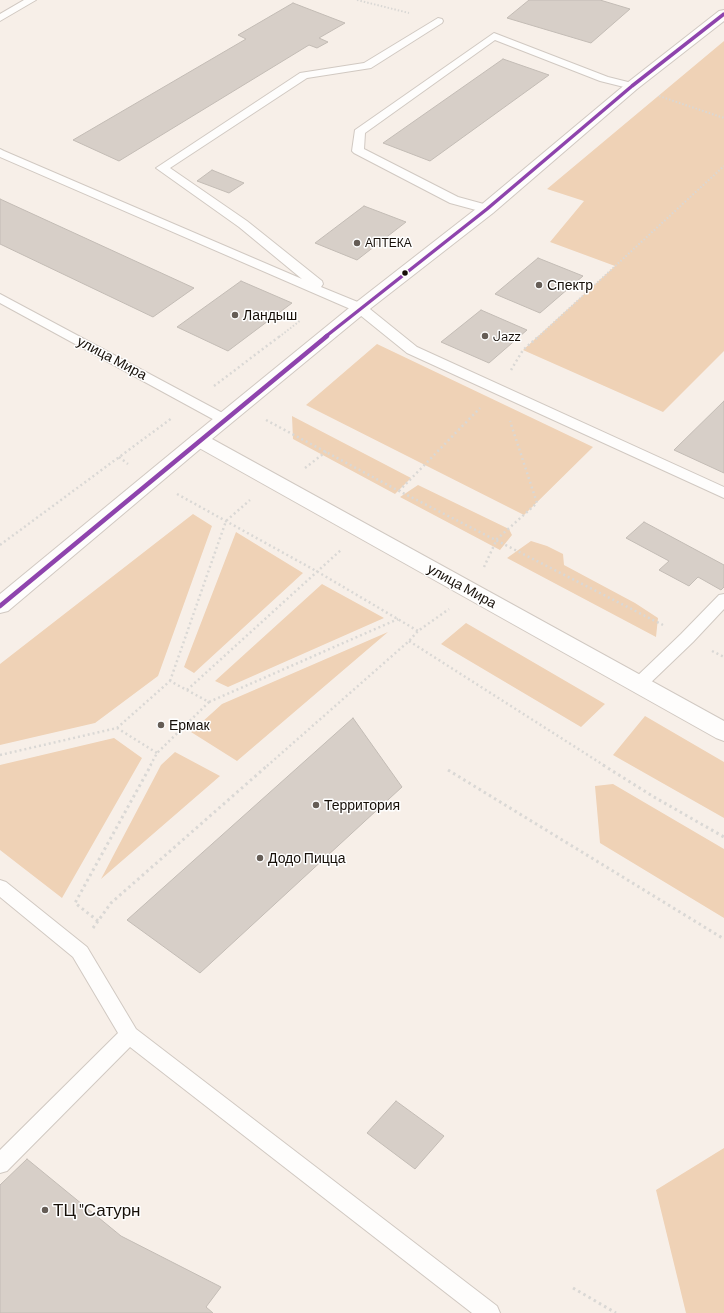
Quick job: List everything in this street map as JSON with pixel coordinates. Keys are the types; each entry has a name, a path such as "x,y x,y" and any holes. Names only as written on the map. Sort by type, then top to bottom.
{"street":[{"path":"0,606 360,308 487,209 632,86 724,14"},
{"name":"улица Мира","path":"199,440 724,732"}],"lane":[{"path":"0,18 31,0"},
{"path":"331,296 243,224 162,168 304,75 367,66 438,21"},
{"path":"487,209 454,200 358,151 359,132 494,36 604,79 632,86"},
{"path":"0,153 360,308 412,350 499,388 724,492"},
{"name":"улица Мира","path":"0,298 194,402 224,420"},
{"path":"639,684 687,638 724,599"},
{"path":"0,887 80,952 129,1035 488,1313"},
{"path":"0,1164 129,1035"}],"path":[{"path":"632,86 724,118"},
{"path":"400,491 499,388 523,350 724,166"},
{"path":"0,544 194,402 331,296"},
{"path":"497,539 537,503 499,388"},
{"path":"241,406 400,491 497,539 724,657"},
{"path":"119,458 152,481 318,572 418,631"},
{"path":"0,755 118,728 170,681 226,521 249,500"},
{"path":"187,690 362,532"},
{"path":"80,952 98,921 112,903 409,641 418,631 473,592"},
{"path":"98,921 75,903 156,753 209,702 399,619"},
{"path":"409,641 654,797 724,837"},
{"path":"170,681 209,702"},
{"path":"118,728 156,753"},
{"path":"448,770 724,939"},
{"path":"573,1288 616,1313"}],"shaded area":[{"path":"724,41 724,351 663,412 523,350 615,266 550,242 584,201 547,189"},
{"path":"377,344 593,447 524,515 306,405"},
{"path":"292,416 411,478 395,494 293,439"},
{"path":"418,485 509,529 512,535 500,550 400,497"},
{"path":"193,514 212,526 158,676 95,723 0,745 0,664"},
{"path":"236,532 303,573 194,673 184,667"},
{"path":"531,541 547,546 563,554 564,565 635,603 658,618 656,637 507,558"},
{"path":"322,584 384,618 228,687 215,681"},
{"path":"466,623 605,704 581,727 441,644"},
{"path":"388,632 237,761 191,732 222,704"},
{"path":"645,716 724,762 724,818 613,755"},
{"path":"114,738 142,758 62,898 0,850 0,765"},
{"path":"175,752 220,776 101,879 161,765"},
{"path":"613,784 724,849 724,918 600,843 595,786"},
{"path":"724,1148 724,1313 686,1313 656,1190"}],"building":[{"path":"529,0 600,0 630,9 591,43 507,18"},
{"path":"293,3 345,23 319,38 328,42 317,48 309,45 119,161 73,140 246,39 238,35"},
{"path":"503,59 549,75 430,161 383,143"},
{"path":"212,170 244,183 229,193 197,181"},
{"path":"0,199 194,288 153,317 0,244"},
{"path":"364,206 406,222 357,260 315,243"},
{"name":"Спектр","path":"538,258 583,276 540,313 495,294"},
{"name":"Ландыш","path":"241,281 292,303 228,351 177,327"},
{"name":"Jazz","path":"481,310 527,330 489,363 441,342"},
{"path":"724,401 724,473 674,450"},
{"path":"644,522 724,565 724,587 721,590 698,577 689,586 659,570 669,561 626,538"},
{"path":"353,718 402,787 200,973 127,920"},
{"path":"396,1101 444,1136 415,1169 367,1133"},
{"name":"ТЦ \"Сатурн","path":"27,1159 121,1236 221,1287 206,1307 213,1313 0,1313 0,1185"}],"transit line":[{"path":"0,606 360,308 487,209 632,86 724,14"}],"place":[{"name":"АПТЕКА","path":"357,243"},
{"name":"Спектр","path":"539,285"},
{"name":"Ландыш","path":"235,315"},
{"name":"Jazz","path":"485,336"},
{"name":"Ермак","path":"161,725"},
{"name":"Территория","path":"316,805"},
{"name":"Додо Пицца","path":"260,858"},
{"name":"ТЦ \"Сатурн","path":"45,1210"}]}
